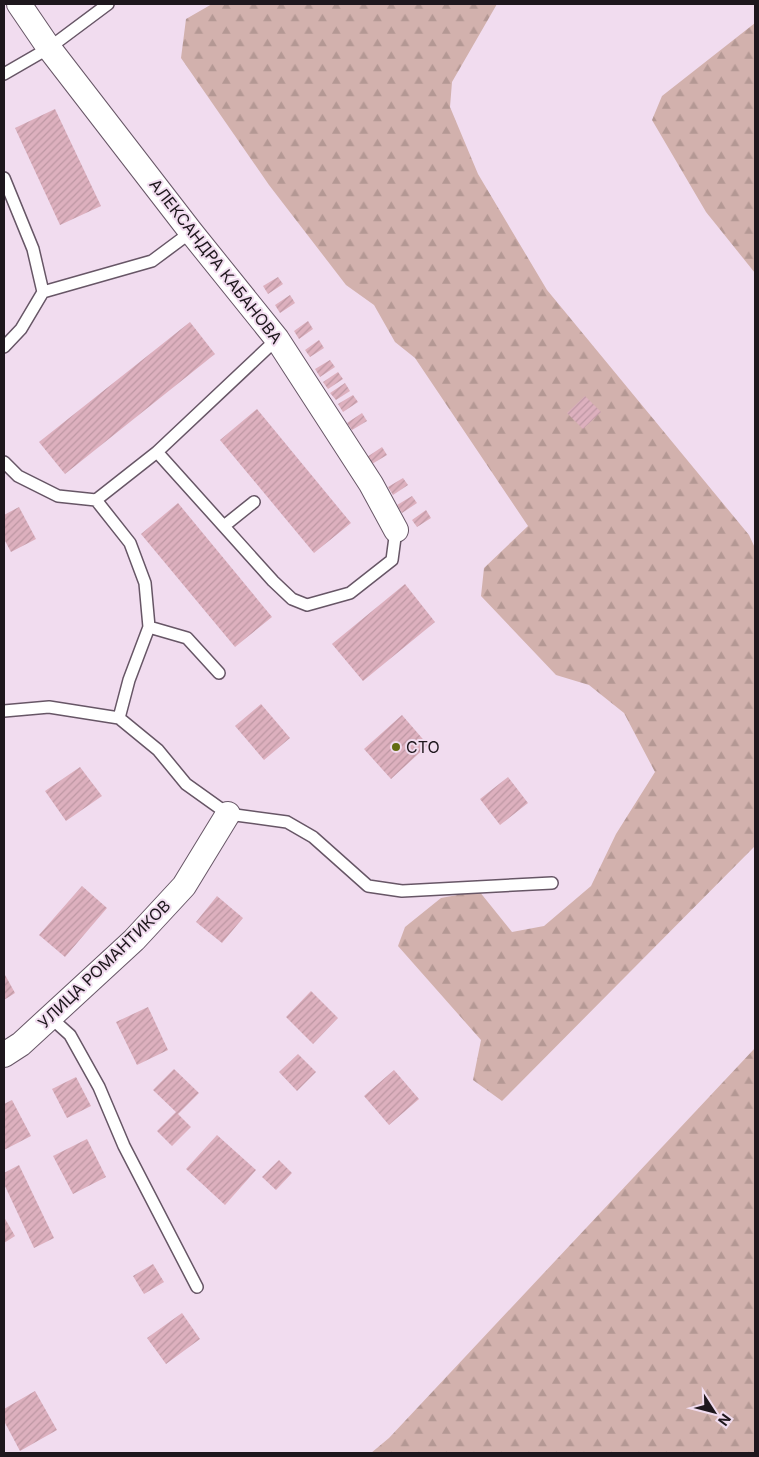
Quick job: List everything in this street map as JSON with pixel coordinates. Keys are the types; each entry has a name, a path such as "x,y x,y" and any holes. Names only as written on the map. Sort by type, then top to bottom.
{"street":[{"name":"АЛЕКСАНДРА КАБАНОВА","path":"19,4 49,48 191,232 277,339 371,484 396,530"},
{"name":"УЛИЦА РОМАНТИКОВ","path":"4,1055 20,1044 134,940 184,886 228,814"}],"lane":[{"path":"4,74 49,48 108,4"},
{"path":"4,178 33,249 43,292"},
{"path":"4,347 21,329 43,292 152,261 191,232"},
{"path":"4,462 18,476 58,496 96,500 157,452 277,339"},
{"path":"157,452 273,581 292,599 307,605 350,593 392,560 396,530"},
{"path":"96,500 130,543 145,583 148,627 129,680 119,718"},
{"path":"224,526 254,502"},
{"path":"148,627 187,638 219,673"},
{"path":"4,711 49,707 119,718 158,750 186,784 228,814 287,822 313,837 368,886 402,891 552,883"},
{"path":"50,1017 70,1035 99,1087 124,1146 197,1287"}],"green space":[{"path":"212,4 497,4 452,82 450,107 478,174 547,290 749,535 755,548 755,846 502,1101 473,1080 481,1040 398,946 405,927 441,898 479,891 512,932 544,926 591,886 616,834 655,772 624,713 589,685 556,675 481,596 484,568 528,526 415,358 395,342 374,305 346,285 269,185 181,58 186,19"},
{"path":"755,23 755,273 706,212 652,120 662,96"},
{"path":"755,1048 755,1453 371,1453 389,1438"}],"building":[{"path":"55,109 101,206 60,225 15,128"},
{"path":"278,277 283,284 268,294 263,286"},
{"path":"290,295 295,303 280,313 275,305"},
{"path":"308,321 313,329 299,339 294,331"},
{"path":"190,322 215,354 65,474 39,442"},
{"path":"319,340 324,348 310,357 305,350"},
{"path":"330,360 335,367 320,377 315,369"},
{"path":"338,372 343,379 328,389 323,382"},
{"path":"345,383 350,391 336,400 330,393"},
{"path":"353,395 358,402 343,412 338,404"},
{"path":"585,396 601,412 583,429 567,413"},
{"path":"257,409 351,523 314,553 220,440"},
{"path":"362,413 367,421 352,430 347,423"},
{"path":"382,447 387,455 372,464 367,457"},
{"path":"403,478 408,485 393,495 388,487"},
{"path":"412,496 417,503 402,513 397,505"},
{"path":"178,503 272,617 235,647 141,534"},
{"path":"19,507 36,539 11,552 4,539 4,515"},
{"path":"426,510 431,518 417,527 412,520"},
{"path":"405,584 435,622 363,681 332,644"},
{"path":"261,704 290,738 264,760 235,726"},
{"name":"СТО","path":"402,715 428,745 391,779 364,749"},
{"path":"80,767 102,796 66,821 45,791"},
{"path":"508,777 528,803 500,825 480,799"},
{"path":"82,886 107,908 65,957 39,935"},
{"path":"217,896 243,918 222,943 196,922"},
{"path":"4,973 15,993 4,1000"},
{"path":"311,991 338,1018 313,1044 286,1017"},
{"path":"148,1007 168,1050 137,1065 116,1022"},
{"path":"298,1054 316,1072 297,1091 279,1072"},
{"path":"174,1069 199,1093 178,1114 191,1127 172,1146 157,1131 176,1112 153,1090"},
{"path":"394,1070 419,1099 389,1125 364,1096"},
{"path":"76,1077 91,1106 67,1118 52,1089"},
{"path":"12,1100 31,1136 4,1150 4,1104"},
{"path":"217,1135 256,1170 225,1205 186,1169"},
{"path":"87,1139 106,1177 73,1194 53,1156"},
{"path":"279,1160 292,1173 276,1190 262,1177"},
{"path":"19,1165 54,1238 34,1248 4,1184 4,1173"},
{"path":"4,1217 15,1236 4,1243"},
{"path":"153,1264 164,1282 144,1294 133,1276"},
{"path":"182,1313 200,1339 166,1364 147,1338"},
{"path":"35,1391 57,1430 20,1451 4,1421 4,1409"}],"place":[{"name":"СТО","path":"396,747"}]}
